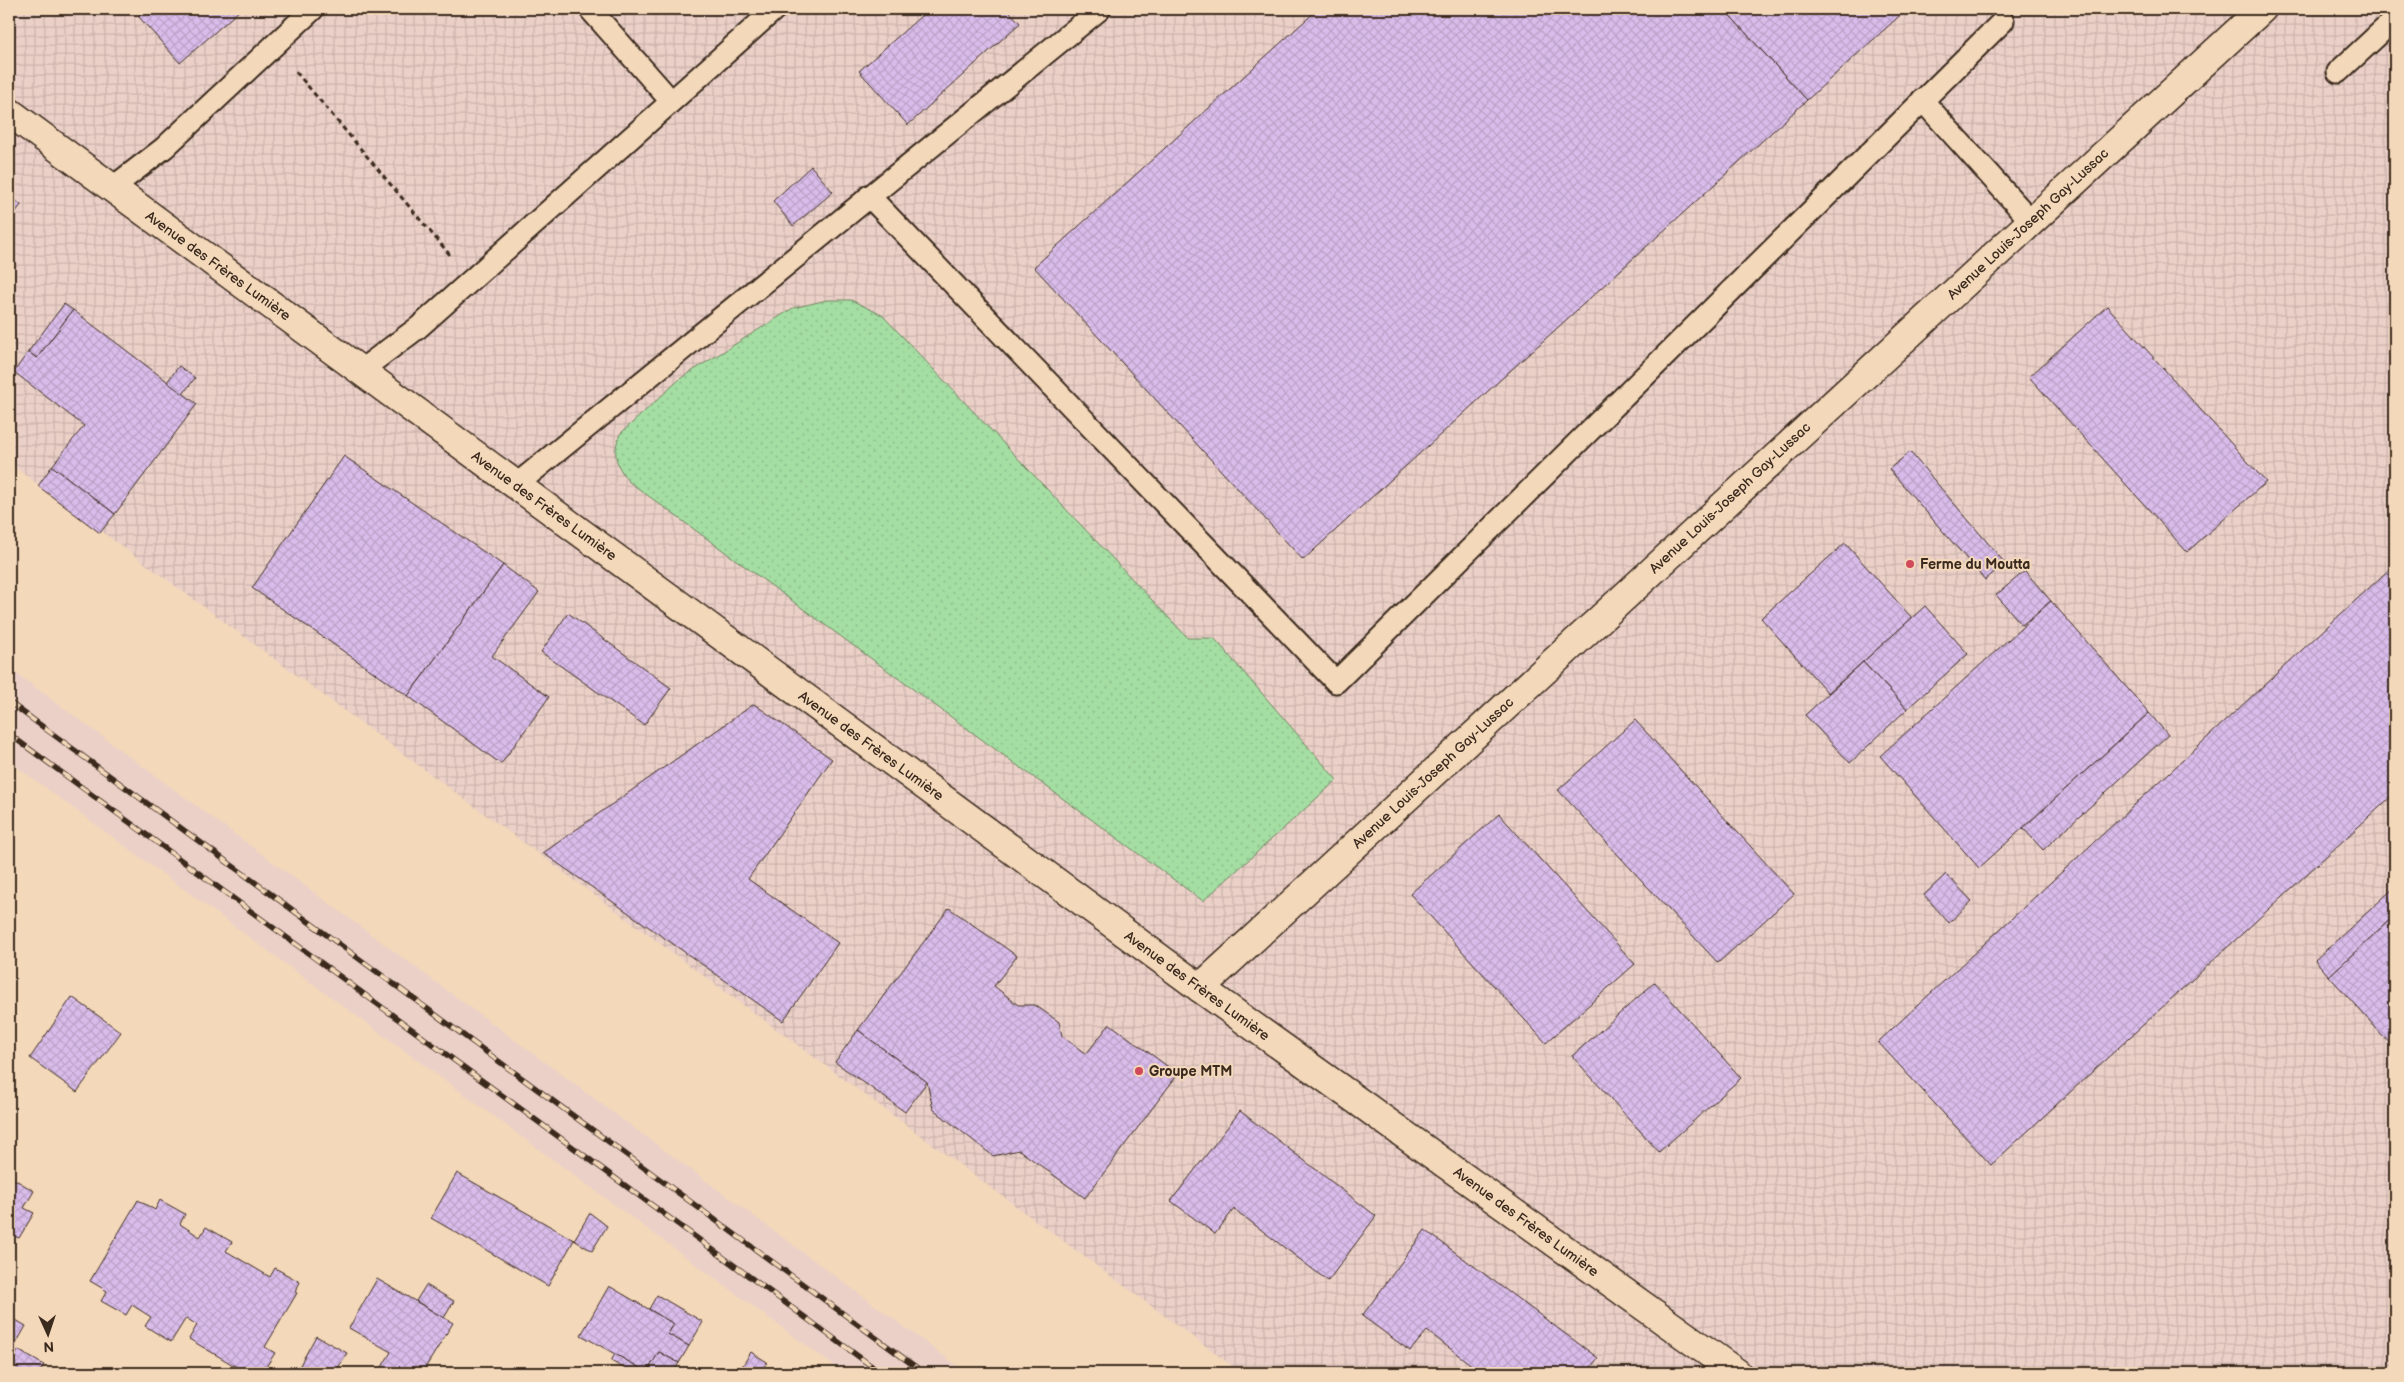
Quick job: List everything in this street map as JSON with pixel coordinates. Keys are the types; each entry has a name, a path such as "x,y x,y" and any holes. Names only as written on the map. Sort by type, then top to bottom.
{"street":[{"name":"Avenue Louis-Joseph Gay-Lussac","path":"1200,988 2262,9"},
{"name":"Avenue des Frères Lumière","path":"9,112 1200,988 1737,1373"}],"lane":[{"path":"112,188 164,148 313,9"},
{"path":"590,9 671,101"},
{"path":"360,371 419,327 775,9"},
{"path":"516,485 1100,9"},
{"path":"2338,72 2395,19"},
{"path":"869,196 1336,682 2003,21"},
{"path":"1922,100 2031,221"}],"path":[{"path":"274,46 471,280"}],"shaded area":[{"path":"9,9 2395,9 2395,1373 1242,1373 9,463"},
{"path":"9,668 967,1373 844,1373 9,761"}],"green space":[{"path":"827,300 851,300 882,315 1188,638 1214,638 1337,780 1203,901 628,481 624,475 616,459 616,448 620,434 681,378 793,308"}],"building":[{"path":"147,9 241,9 180,63 138,16"},
{"path":"929,9 1007,9 1020,23 908,125 859,71"},
{"path":"1318,9 1724,9 1807,100 1303,560 1034,267"},
{"path":"1724,9 1907,9 1807,100"},
{"path":"811,166 833,192 793,226 773,201"},
{"path":"9,195 21,205 9,221"},
{"path":"64,304 73,310 37,358 28,352"},
{"path":"2107,306 2266,482 2187,552 2029,377"},
{"path":"73,310 197,404 115,514 52,466 84,426 14,372 28,352 37,358"},
{"path":"179,366 195,378 183,394 167,382"},
{"path":"1910,452 2005,563 1985,580 1889,469"},
{"path":"344,456 503,565 408,696 252,588"},
{"path":"52,466 115,514 100,533 38,486"},
{"path":"1845,543 1912,618 1828,693 1761,618"},
{"path":"2395,564 2395,793 1991,1165 1878,1042"},
{"path":"503,565 539,592 492,656 549,697 501,764 408,696"},
{"path":"2025,571 2051,601 2022,625 1996,595"},
{"path":"2051,601 2149,713 1979,868 1880,756"},
{"path":"1925,606 1968,654 1907,709 1863,662"},
{"path":"568,613 671,688 644,725 541,652"},
{"path":"1863,662 1907,709 1850,763 1805,715"},
{"path":"754,704 832,759 748,879 838,943 783,1021 543,853"},
{"path":"2149,713 2168,735 2043,850 2023,828"},
{"path":"1635,720 1794,894 1718,963 1558,790"},
{"path":"1499,814 1635,964 1546,1043 1410,894"},
{"path":"1946,874 1972,901 1949,923 1924,895"},
{"path":"2395,887 2395,915 2329,976 2315,960"},
{"path":"949,908 1017,956 994,986 1018,1005 1035,1005 1059,1022 1062,1036 1086,1054 1110,1024 1178,1074 1085,1198 1019,1150 993,1156 933,1109 927,1082 858,1030"},
{"path":"2395,915 2395,1046 2393,1047 2329,976"},
{"path":"1655,982 1741,1078 1659,1152 1572,1056"},
{"path":"72,997 121,1032 77,1092 30,1058"},
{"path":"858,1030 927,1082 905,1112 835,1062"},
{"path":"1240,1111 1376,1216 1328,1281 1234,1209 1215,1234 1171,1201"},
{"path":"457,1173 574,1240 548,1286 431,1218"},
{"path":"9,1176 34,1191 24,1208 34,1213 19,1238 9,1234"},
{"path":"138,1200 155,1210 160,1200 185,1214 180,1224 200,1237 206,1227 232,1242 226,1251 270,1277 275,1268 300,1282 295,1292 297,1293 265,1347 275,1353 262,1373 247,1373 189,1339 197,1325 186,1318 171,1342 145,1326 151,1317 132,1305 126,1315 101,1301 107,1291 90,1281"},
{"path":"590,1213 607,1226 592,1251 574,1240"},
{"path":"1425,1230 1598,1358 1586,1373 1533,1373 1527,1369 1524,1373 1482,1373 1427,1331 1410,1351 1362,1316"},
{"path":"377,1279 453,1323 422,1373 379,1372 391,1352 349,1328"},
{"path":"426,1285 454,1301 444,1318 416,1301"},
{"path":"609,1286 674,1324 668,1334 689,1346 679,1363 659,1352 647,1372 581,1335"},
{"path":"657,1295 703,1322 689,1346 668,1334 674,1324 649,1309"},
{"path":"9,1316 26,1326 9,1356"},
{"path":"316,1336 347,1353 335,1373 315,1373 300,1365"},
{"path":"18,1350 44,1365 39,1373 9,1373 9,1358 13,1360"},
{"path":"659,1352 679,1363 673,1373 632,1373 611,1361 615,1354 647,1372"},
{"path":"751,1352 767,1362 761,1373 745,1373 740,1370"}],"railway":[{"path":"9,702 924,1373"},
{"path":"9,734 881,1373"}],"place":[{"name":"Ferme du Moutta","path":"1910,564"},
{"name":"Groupe MTM","path":"1139,1071"}]}
